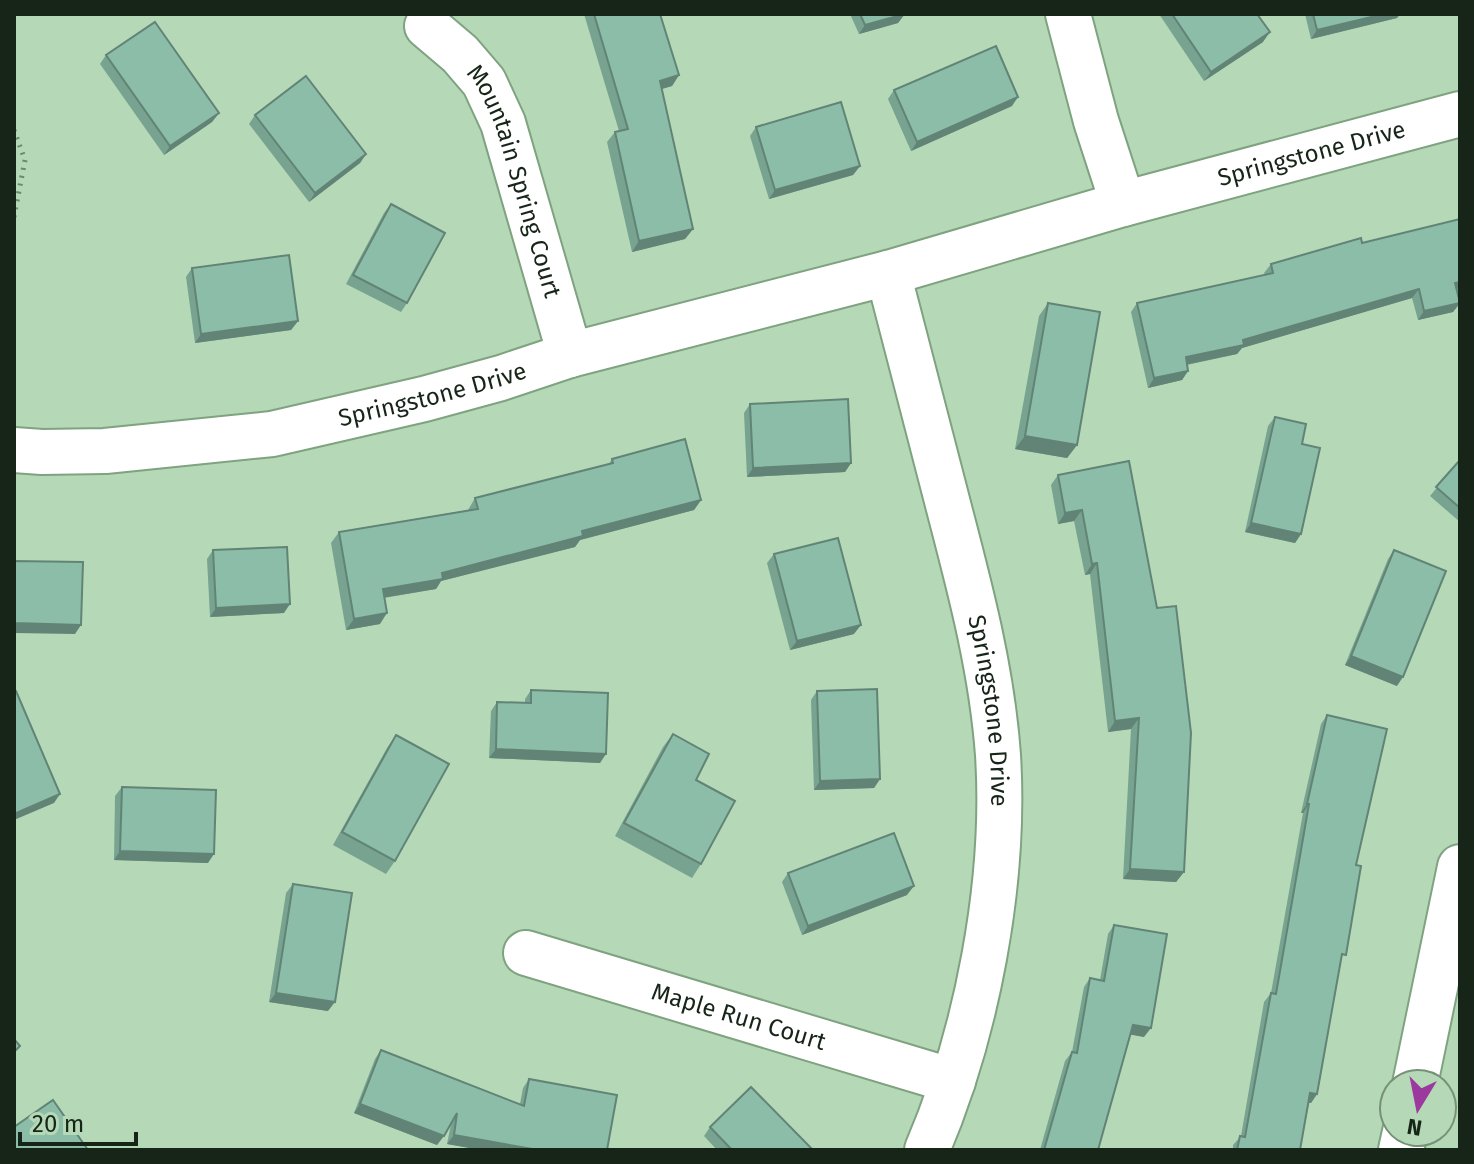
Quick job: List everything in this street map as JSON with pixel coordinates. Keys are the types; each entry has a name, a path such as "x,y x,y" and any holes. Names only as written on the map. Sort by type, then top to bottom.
{"street":[{"path":"1068,14 1096,121 1123,204"},
{"name":"Mountain Spring Court","path":"427,26 460,54 484,82 503,123 570,355"},
{"name":"Springstone Drive","path":"14,450 105,451 272,434 424,399 570,355 888,273 1123,204 1460,114"},
{"name":"Springstone Drive","path":"888,273 977,615 990,682 998,756 998,845 989,930 965,1042 942,1115 927,1150"},
{"path":"1425,1068 1443,1039 1460,867"},
{"name":"Maple Run Court","path":"526,953 953,1081"}],"path":[{"path":"14,130 25,160 14,217"}],"building":[{"path":"594,14 660,14 679,75 660,81 693,229 639,241 615,132 628,129"},
{"path":"860,14 905,14 865,25"},
{"path":"1172,14 1257,14 1270,32 1211,72"},
{"path":"1313,14 1384,14 1317,30"},
{"path":"155,22 219,113 170,146 106,55"},
{"path":"996,46 1018,97 917,142 894,90"},
{"path":"306,76 366,154 315,193 255,115"},
{"path":"841,102 860,166 775,190 756,127"},
{"path":"391,204 445,233 407,303 353,275"},
{"path":"1460,219 1460,282 1455,283 1460,303 1424,311 1419,289 1243,340 1244,345 1186,357 1188,371 1154,378 1137,303 1273,273 1271,264 1361,238 1362,243"},
{"path":"289,255 298,321 201,334 192,268"},
{"path":"1048,303 1100,312 1077,445 1025,436"},
{"path":"848,399 851,463 753,468 750,404"},
{"path":"1275,417 1306,424 1302,444 1320,448 1301,534 1251,523"},
{"path":"685,439 701,500 582,531 583,536 442,573 443,579 383,589 387,613 354,619 339,532 478,509 475,498 613,463 612,459"},
{"path":"1460,460 1460,508 1436,487"},
{"path":"1129,461 1157,608 1176,606 1191,733 1184,872 1130,869 1139,718 1115,721 1097,563 1092,564 1082,510 1065,513 1058,475"},
{"path":"838,538 861,625 797,641 774,554"},
{"path":"287,547 290,604 216,608 213,550"},
{"path":"1394,550 1446,571 1403,677 1351,656"},
{"path":"14,561 83,562 81,625 14,623"},
{"path":"877,689 880,779 820,781 817,691"},
{"path":"531,690 608,693 606,754 496,749 497,702 531,703"},
{"path":"14,692 60,794 14,814"},
{"path":"1327,715 1387,729 1356,865 1361,866 1346,955 1342,954 1317,1094 1310,1093 1300,1150 1237,1150 1240,1136 1245,1137 1271,993 1276,994 1307,804"},
{"path":"673,734 709,754 696,780 735,801 701,864 624,823"},
{"path":"396,735 449,764 395,861 342,832"},
{"path":"122,787 216,790 214,854 120,851"},
{"path":"894,833 914,886 808,926 788,873"},
{"path":"293,884 352,893 335,1002 276,993"},
{"path":"1114,925 1167,934 1151,1028 1133,1025 1098,1150 1044,1150 1072,1052 1077,1053 1090,978 1104,981"},
{"path":"381,1050 524,1106 529,1079 617,1095 607,1150 538,1150 454,1135 457,1113 444,1136 360,1104"},
{"path":"751,1087 813,1150 732,1150 710,1127"},
{"path":"53,1100 88,1150 14,1150 14,1127"}]}
